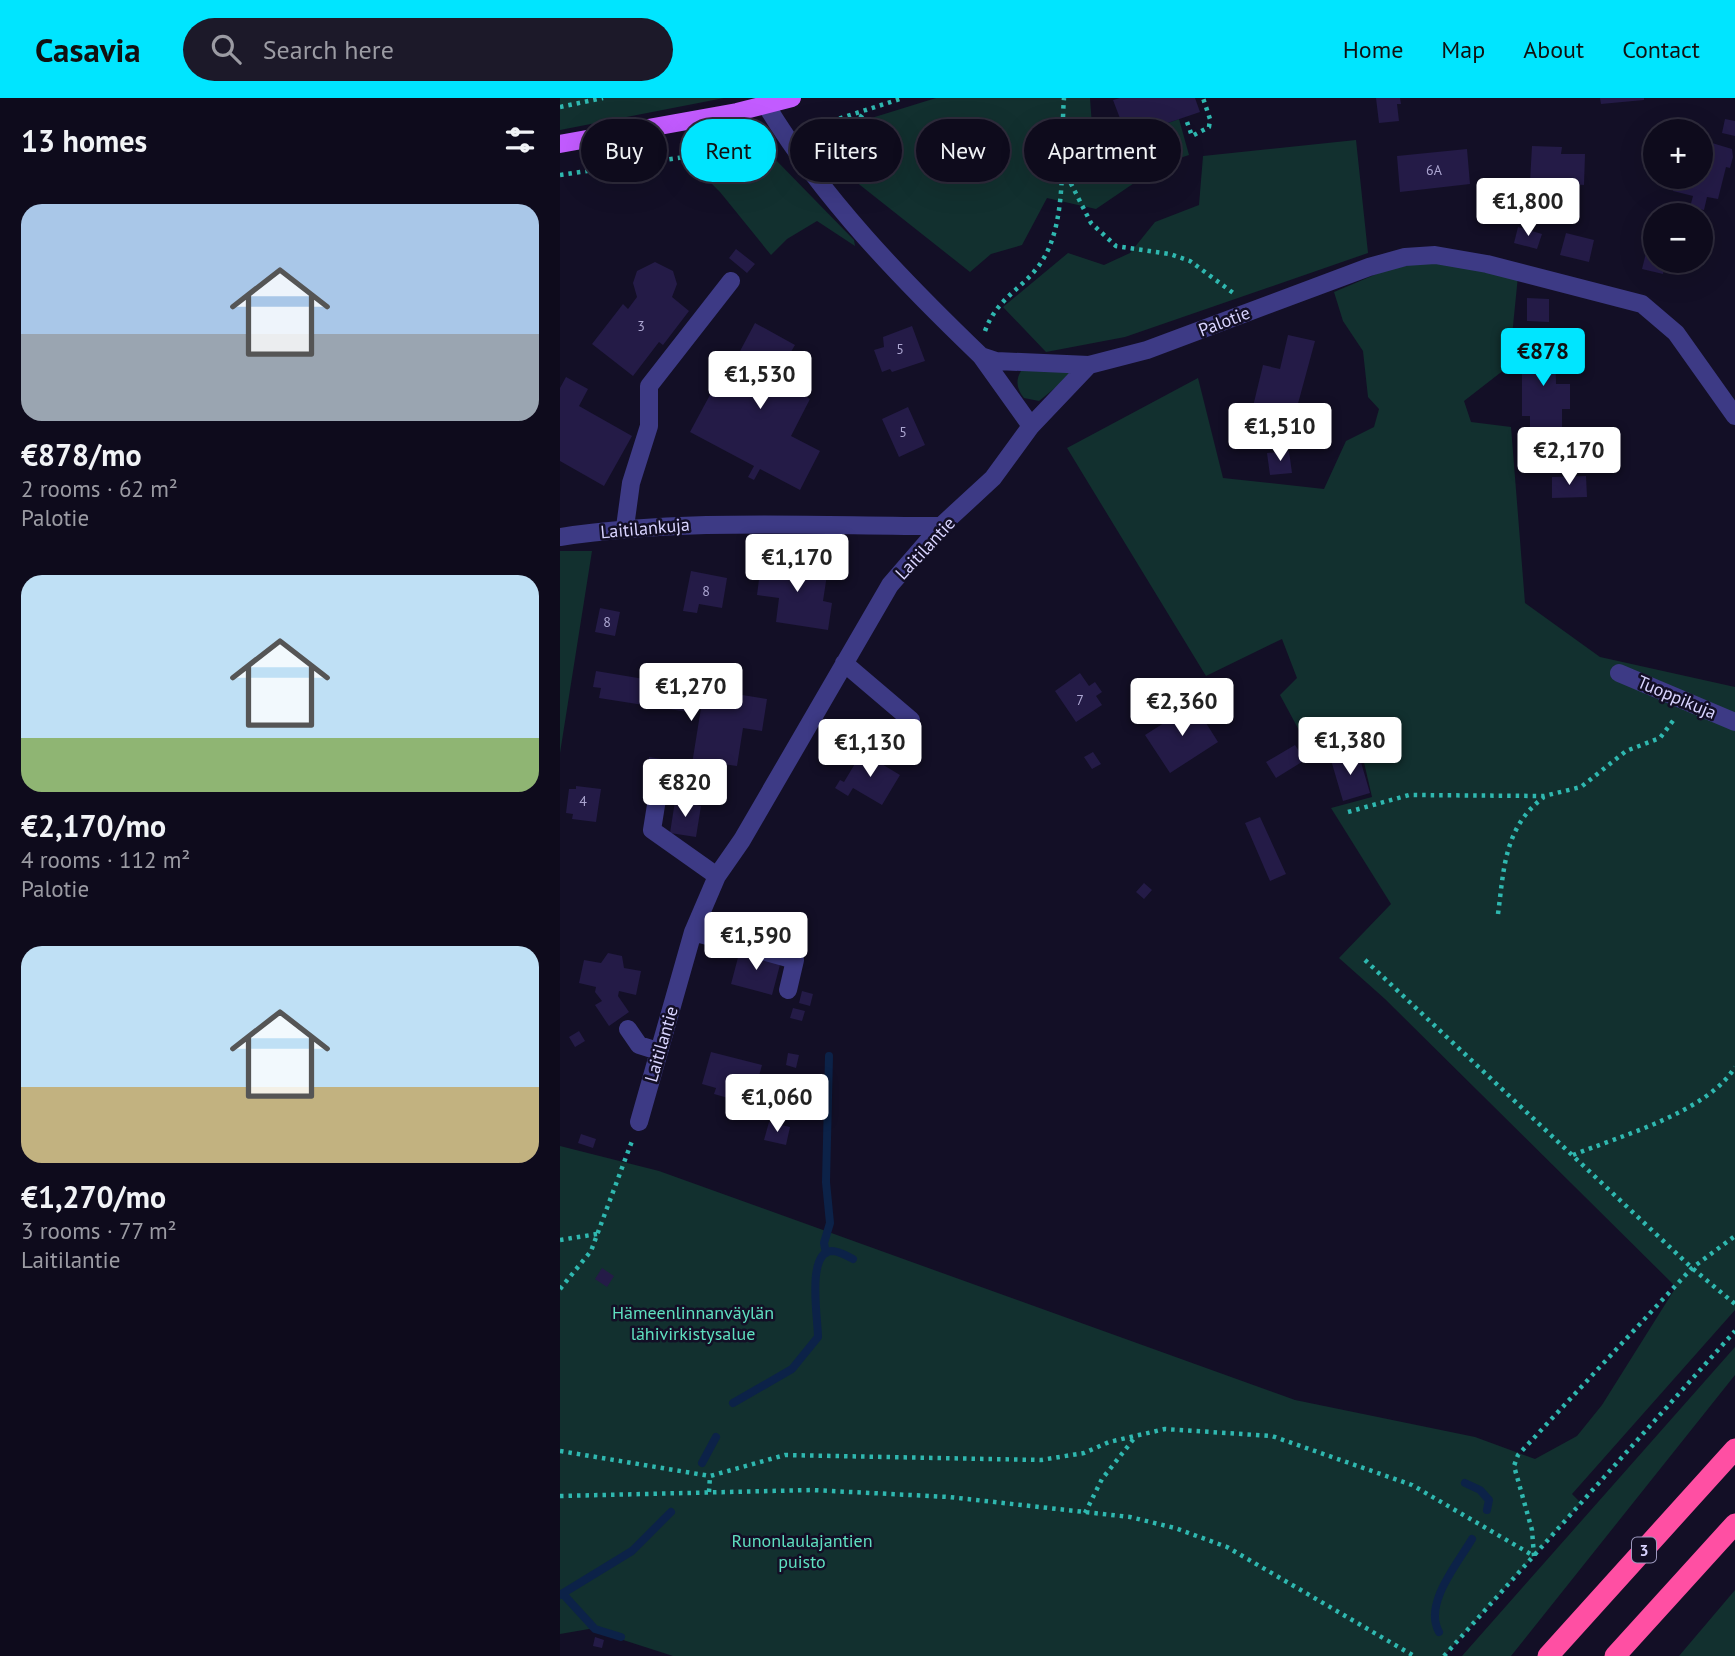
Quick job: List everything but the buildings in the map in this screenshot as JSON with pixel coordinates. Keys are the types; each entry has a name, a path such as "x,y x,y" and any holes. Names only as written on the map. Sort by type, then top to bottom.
{"highway":[{"name":"3","path":"1548,1656 1735,1449"},
{"path":"1615,1656 1735,1524"}],"main road":[{"path":"560,144 792,98"}],"street":[{"path":"766,105 784,136 826,188 878,250 981,356 1031,426"},
{"name":"Palotie","path":"981,356 996,361 1089,365 1147,350 1369,267 1405,257 1435,255 1487,264 1642,304 1676,333 1735,416"},
{"path":"625,527 631,483 649,426 649,386 731,281"},
{"name":"Laitilantie","path":"639,1122 693,932 717,876 742,840 890,585 941,526 993,478 1031,426 1089,365"},
{"name":"Laitilankuja","path":"560,537 625,527 701,523 941,526"},
{"path":"844,663 911,720"},
{"name":"Tuoppikuja","path":"1619,673 1689,700 1735,722"},
{"path":"657,799 652,830 717,876"},
{"path":"693,932 795,960 788,990"},
{"path":"628,1029 639,1045 658,1051"}],"path":[{"path":"560,107 603,98"},
{"path":"560,175 692,156 784,136 903,98"},
{"path":"1063,119 1064,98"},
{"path":"1187,122 1192,136 1209,127 1210,119 1203,98"},
{"path":"826,188 825,169 831,154 867,109"},
{"path":"981,356 985,328 994,312 1003,299 1041,263 1055,235 1059,182"},
{"path":"1070,182 1091,223 1115,246 1170,254 1190,261 1258,308"},
{"path":"1348,812 1409,795 1544,796 1581,787 1626,751 1660,738 1689,700"},
{"path":"1498,914 1506,850 1528,809 1544,796"},
{"path":"1364,960 1692,1268 1735,1304"},
{"path":"1573,1155 1675,1113 1711,1092 1735,1067"},
{"path":"560,1289 591,1251 639,1122"},
{"path":"560,1240 597,1234"},
{"path":"1534,1556 1532,1530 1514,1466 1518,1455 1692,1268 1735,1236"},
{"path":"1444,1656 1735,1331"},
{"path":"560,1451 710,1476 785,1455 1041,1460 1084,1453 1108,1442 1166,1429 1272,1436 1412,1485 1534,1556"},
{"path":"1085,1513 1102,1479 1136,1436"},
{"path":"709,1492 710,1476"},
{"path":"560,1496 840,1491 949,1497 1130,1517 1175,1528 1227,1547 1414,1656"}],"green space":[{"path":"560,98 724,98 616,119 581,119 581,126 560,130"},
{"path":"936,98 1090,98 1092,119 1024,119 1024,182 1136,182 1096,209 1047,198 1022,245 991,254 970,272 856,182 902,182 902,119 868,119"},
{"path":"1181,126 1189,155 1181,158"},
{"path":"1356,140 1368,253 1125,337 1046,352 1003,307 1068,253 1104,265 1130,253 1155,222 1199,205 1203,156"},
{"path":"776,160 790,174 790,182 797,182 854,240 855,246 817,221 787,239 771,255 710,182 776,182"},
{"path":"1423,262 1477,265 1518,276 1509,366 1464,401 1471,422 1511,427 1525,603 1600,657 1735,687 1735,1310 1572,1494 1581,1503 1444,1656 673,1656 589,1629 560,1634 560,1146 659,1171 1295,1400 1475,1437 1535,1459 1577,1436 1602,1405 1676,1287 1385,999 1339,958 1391,904 1331,808 1372,797 1360,745 1314,758 1280,695 1297,678 1282,639 1206,676 1067,448 1198,378 1223,478 1324,489 1346,441 1374,427 1379,409 1368,397 1363,351 1343,321 1334,292 1386,270"},
{"path":"1021,371 1076,371 1039,401 1024,398 1022,395 1017,382"},
{"path":"560,551 592,551 560,753"},
{"path":"1735,1347 1735,1375 1511,1656 1462,1656"},
{"path":"1735,1590 1735,1656 1679,1656"}],"waterway":[{"path":"826,1253 824,1243 830,1223 826,1182 829,1056"},
{"path":"733,1403 792,1369 818,1337 816,1274 824,1254 835,1251 853,1259"},
{"path":"702,1463 716,1437"},
{"path":"1465,1483 1480,1490 1489,1500 1487,1510"},
{"path":"560,1595 632,1551 671,1512"},
{"path":"1439,1632 1435,1621 1439,1597 1472,1539"},
{"path":"563,1594 595,1629 621,1637"}],"park label":[{"name":"Hämeenlinnanväylän lähivirkistysalue","path":"693,1322"},
{"name":"Runonlaulajantien puisto","path":"802,1550"}]}
